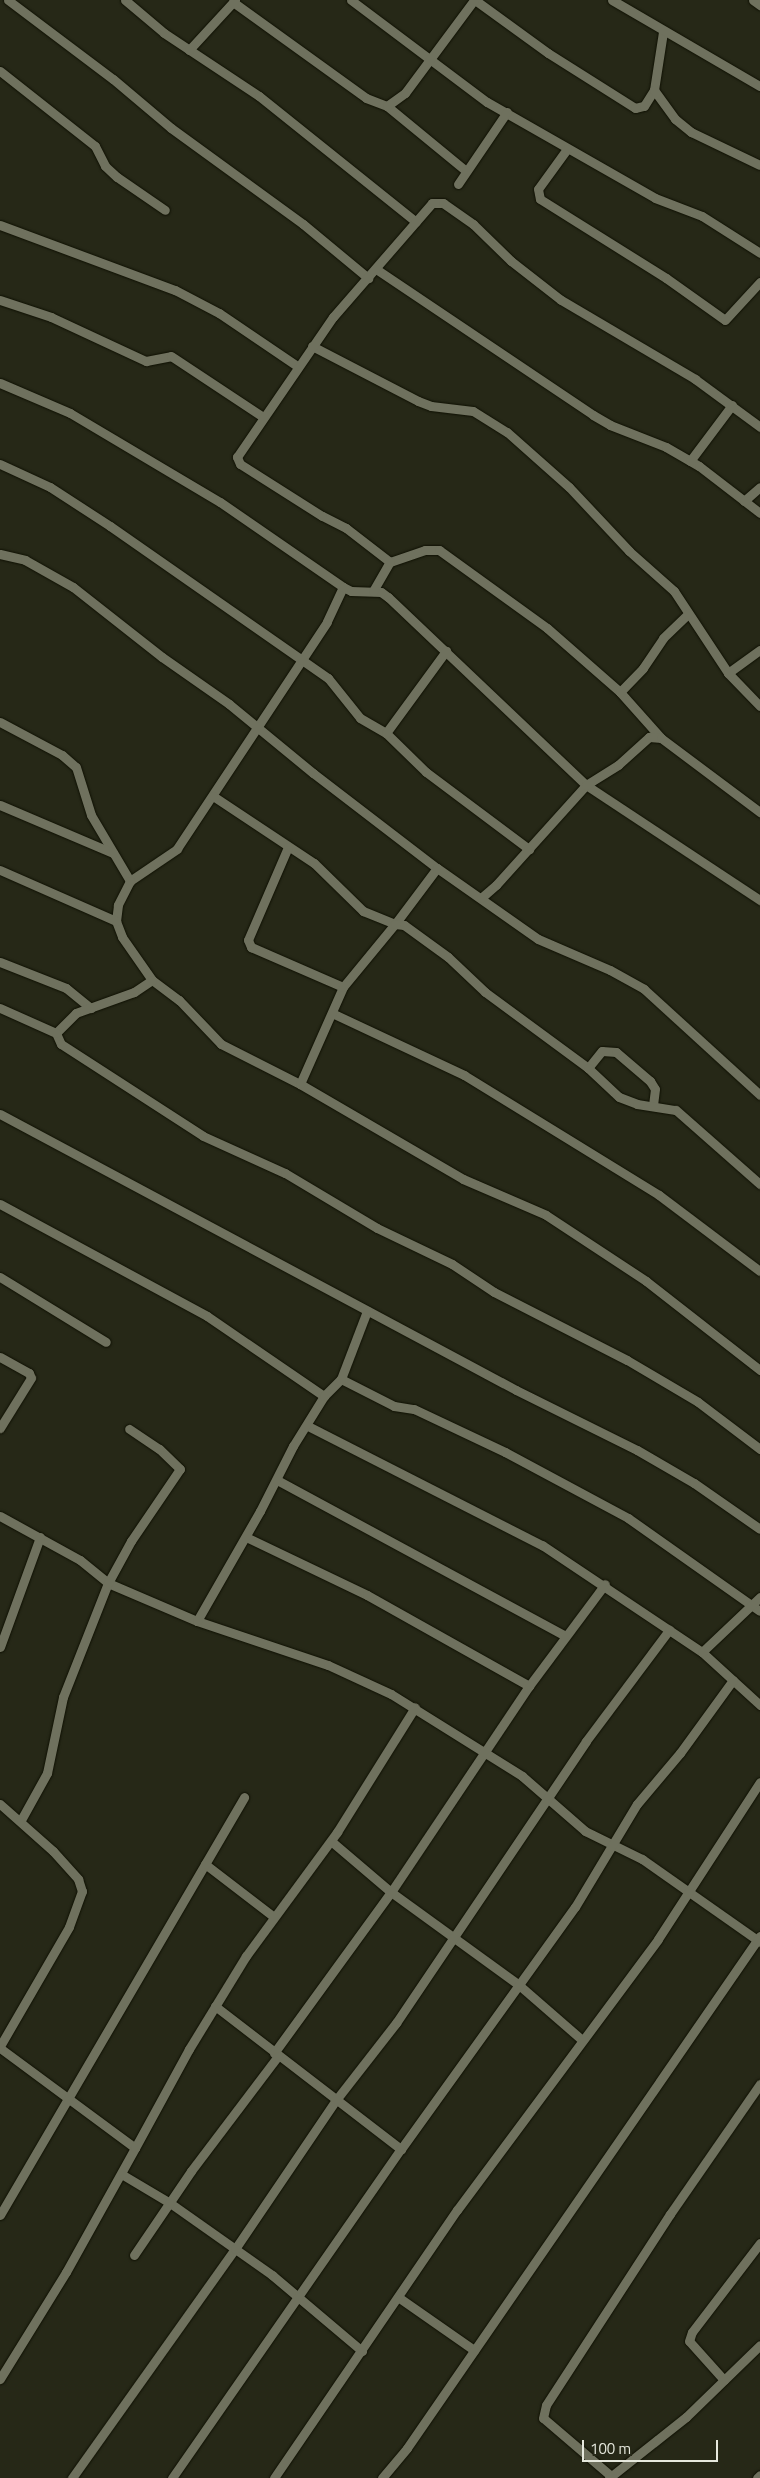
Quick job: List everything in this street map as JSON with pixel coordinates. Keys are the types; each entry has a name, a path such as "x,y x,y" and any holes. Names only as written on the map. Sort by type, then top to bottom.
{"street":[{"path":"8,0 113,78 171,128 287,212 368,278"},
{"path":"125,0 189,50 258,96 416,222"},
{"path":"351,0 430,62 566,149 655,198 702,216 760,253"},
{"path":"387,106 405,92 430,62 474,0 548,52 635,108 644,106 654,90 663,32"},
{"path":"612,0 663,32 760,86"},
{"path":"753,0 760,5"},
{"path":"189,50 234,1 366,98 387,106 465,170"},
{"path":"0,71 95,146 105,166 117,178 165,210"},
{"path":"654,90 675,119 691,132 760,165"},
{"path":"458,184 465,170 507,112"},
{"path":"566,149 538,189 540,199 666,278 725,320 760,282"},
{"path":"390,562 346,528 322,516 240,464 237,457 312,346 432,203 443,203 473,224 511,261 560,300 695,379 760,427"},
{"path":"0,225 175,290 219,313 297,366"},
{"path":"376,269 610,426 666,447 690,461 760,513"},
{"path":"0,300 51,317 146,361 171,356 263,417"},
{"path":"312,346 418,401 430,406 473,411 507,432 569,487 629,551 667,583 728,674 760,706"},
{"path":"0,383 70,413 220,502 343,587 351,591 373,591 388,597 586,785 760,900"},
{"path":"690,461 732,405"},
{"path":"0,464 50,487 110,526 328,678 360,718 386,733 426,772 530,849"},
{"path":"744,500 760,487"},
{"path":"373,591 390,562 425,550 440,550 547,628 620,692 660,738 760,812"},
{"path":"0,554 25,560 73,586 162,657 229,704 257,728 437,868 538,939 610,970 644,989 760,1095"},
{"path":"343,587 327,622 177,849 130,881 118,905 116,921 122,937 152,980 179,1000 221,1044 300,1084 463,1179 546,1215 619,1262 760,1370"},
{"path":"620,692 642,668 663,638 688,614"},
{"path":"728,674 760,650"},
{"path":"386,733 446,651"},
{"path":"0,722 62,755 76,767 91,815 130,881"},
{"path":"481,898 530,849 586,785 618,765 649,737 660,738"},
{"path":"213,796 288,846 337,882 363,910 395,924 408,927 448,957 485,992 588,1068 627,1101 676,1110 687,1117 760,1184"},
{"path":"0,804 113,853"},
{"path":"288,846 248,940 251,947 343,987"},
{"path":"300,1084 334,1014 343,987 395,924 437,868"},
{"path":"0,870 116,921"},
{"path":"0,962 66,988 91,1008"},
{"path":"56,1033 76,1013 134,992 152,980"},
{"path":"0,1008 56,1033 61,1044 167,1116 235,1153 285,1173 377,1228 452,1264 494,1292 627,1360 698,1402 760,1449"},
{"path":"334,1014 480,1084 659,1196 760,1271"},
{"path":"588,1068 602,1050 616,1052 650,1081 655,1089 653,1106"},
{"path":"0,1114 367,1311 637,1450 694,1483 760,1529"},
{"path":"0,1204 207,1316 324,1396"},
{"path":"0,1277 106,1342"},
{"path":"197,1621 246,1538 324,1396 342,1379 367,1311"},
{"path":"0,1357 29,1373 32,1378 0,1428"},
{"path":"342,1379 394,1406 407,1407 444,1423 568,1484 661,1539 760,1611"},
{"path":"308,1426 542,1545 605,1584 702,1652 760,1705"},
{"path":"21,1820 47,1773 63,1697 108,1582 131,1541 180,1469 159,1449 129,1429"},
{"path":"277,1480 566,1636"},
{"path":"0,1516 80,1560 108,1582 197,1621 328,1664 415,1707 484,1751 547,1798 584,1831 642,1859 759,1939 474,2350 382,2478"},
{"path":"0,1647 40,1537"},
{"path":"246,1538 367,1596 528,1686"},
{"path":"134,2254 391,1892 528,1686 605,1584"},
{"path":"702,1652 751,1604 760,1598"},
{"path":"72,2478 235,2249 336,2100 396,2024 547,1798 635,1673 669,1630"},
{"path":"172,2478 401,2149 519,1985 615,1845 637,1804 680,1753 733,1680"},
{"path":"0,2379 123,2175 135,2148 215,2006 274,1917 331,1841 415,1707"},
{"path":"274,2478 457,2210 658,1939 688,1890 760,1782"},
{"path":"0,2215 67,2097 101,2047 244,1797"},
{"path":"2,1808 21,1820 78,1879 82,1891 69,1927 0,2047 135,2148"},
{"path":"331,1841 391,1892 519,1985 582,2040"},
{"path":"205,1864 274,1917"},
{"path":"215,2006 401,2149"},
{"path":"760,2084 675,2206 546,2405 543,2418 610,2477 686,2417 760,2345"},
{"path":"123,2175 170,2203 235,2249 298,2297 362,2351"},
{"path":"724,2380 689,2341 692,2332 760,2243"},
{"path":"398,2297 474,2350"},
{"path":"757,2478 760,2475"}]}
